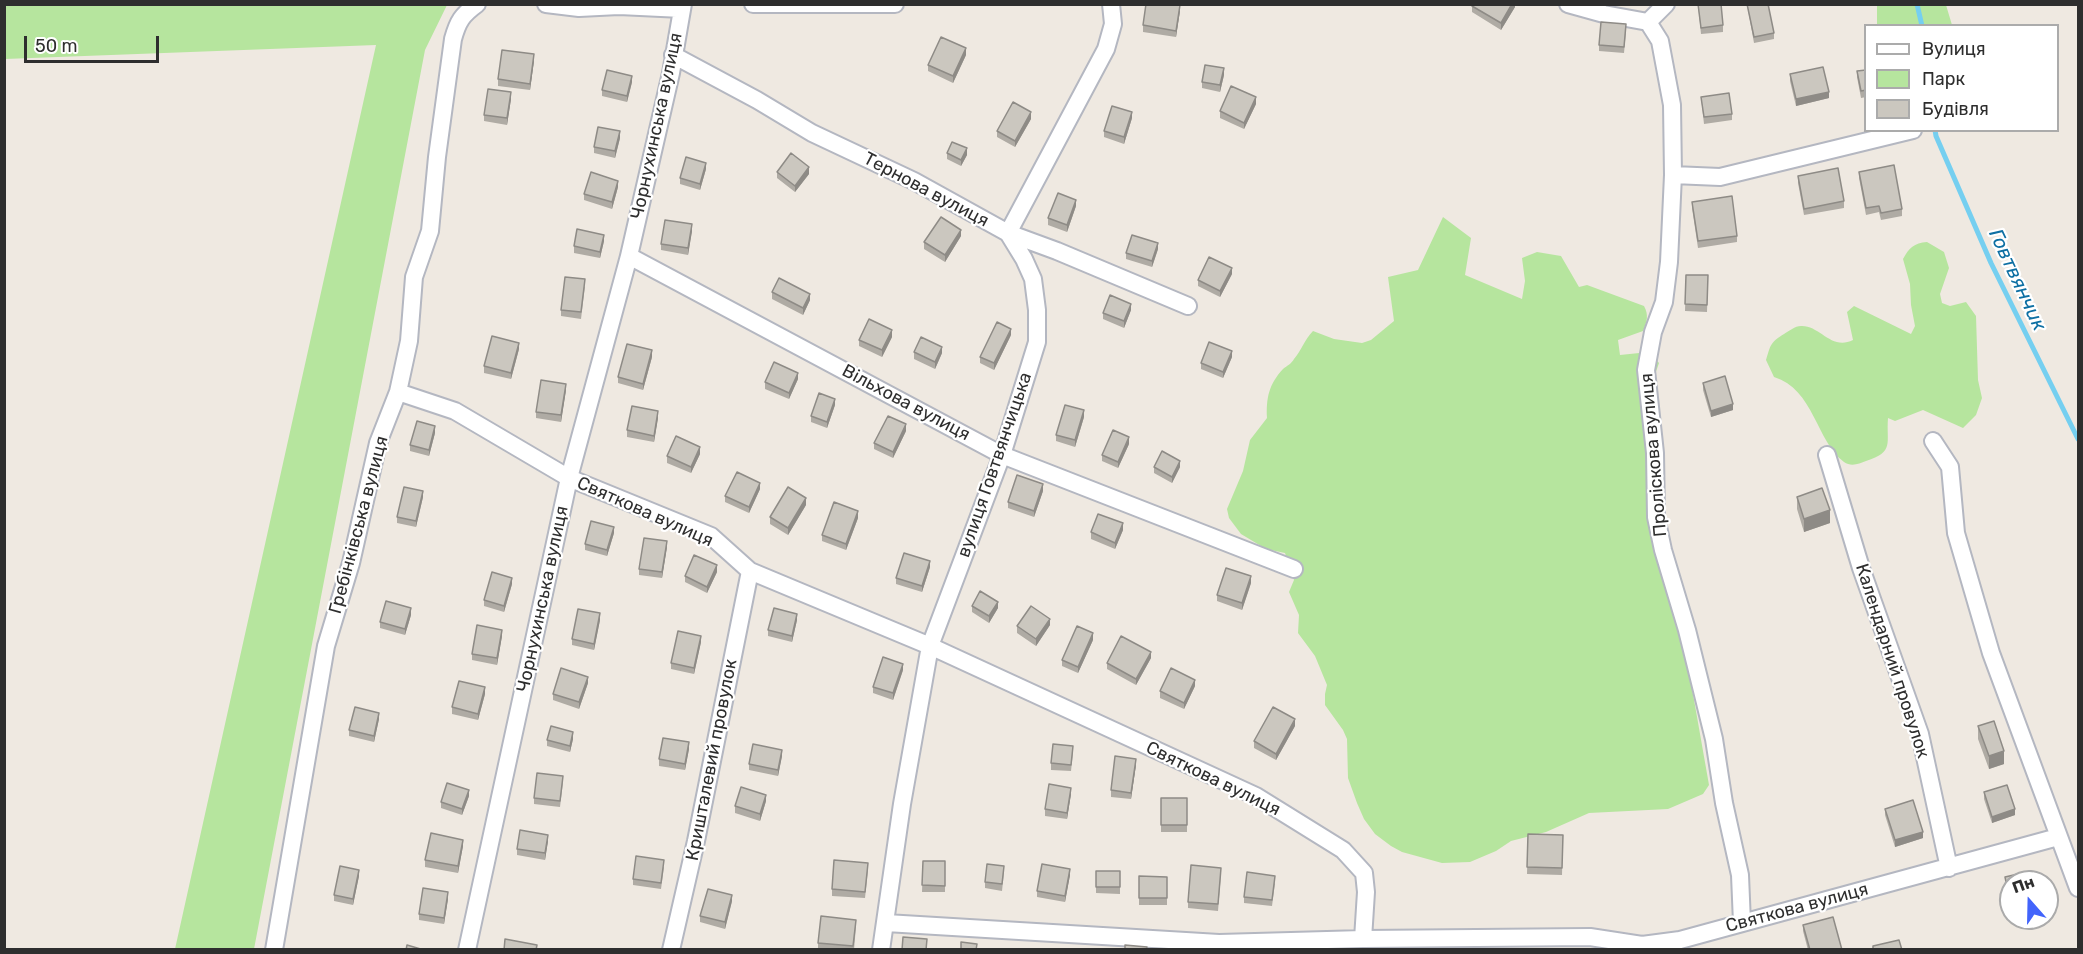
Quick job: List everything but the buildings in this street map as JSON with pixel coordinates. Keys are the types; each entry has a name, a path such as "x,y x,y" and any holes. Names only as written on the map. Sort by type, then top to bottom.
{"street":[{"name":"Гребінківська вулиця","path":"274,950 326,646 351,563 378,443 398,392 409,341 414,277 430,231 453,39 456,26 464,14 477,4"},
{"path":"546,4 579,8 682,7"},
{"path":"753,4 895,4"},
{"path":"1008,233 1106,49 1113,24 1111,4"},
{"path":"1568,4 1604,14 1648,22 1666,4"},
{"name":"Чорнухинська вулиця","path":"467,950 569,478 629,256 671,73 682,7"},
{"name":"Проліскова вулиця","path":"1648,22 1660,41 1672,105 1673,175 1670,262 1664,303 1653,332 1646,370 1655,453 1656,517 1714,739 1724,803 1740,875 1742,923"},
{"name":"Тернова вулиця","path":"673,55 758,100 812,132 914,181 1008,233 1188,306"},
{"path":"1673,175 1720,177 1905,132"},
{"name":"вулиця Говтвянчицька","path":"881,950 902,804 930,646 1002,455 1037,342 1037,310 1033,279 1008,233"},
{"name":"Вільхова вулиця","path":"629,256 1002,455 1294,569"},
{"name":"Святкова вулиця","path":"398,392 454,411 569,478 711,536 750,571 930,646 1256,796 1343,850 1364,873 1366,892 1364,939 1590,937 1642,945 1680,940 2058,837"},
{"path":"1933,441 1950,467 1956,533 1991,653 2079,888"},
{"name":"Календарний провулок","path":"1827,455 1861,568 1920,734 1949,868"},
{"name":"Кришталевий провулок","path":"671,950 696,841 750,571"},
{"path":"886,924 1219,943 1364,939"}],"green space":[{"path":"4,5 447,5 425,50 254,949 175,949 376,45 5,59"},
{"path":"1877,5 1946,5 1952,24 1877,24"},
{"path":"1443,217 1471,238 1465,275 1522,299 1525,281 1522,258 1537,252 1561,256 1579,287 1587,285 1644,306 1646,309 1647,318 1643,331 1618,340 1620,355 1649,352 1659,363 1647,398 1644,437 1654,509 1655,556 1681,626 1709,785 1703,794 1668,809 1589,813 1546,832 1511,841 1496,851 1470,862 1442,863 1402,852 1391,846 1375,834 1364,819 1348,778 1347,739 1325,705 1327,685 1315,656 1298,633 1299,615 1289,592 1294,580 1285,553 1266,549 1241,534 1229,518 1227,509 1243,471 1250,440 1267,418 1269,392 1274,380 1293,360 1313,331 1334,339 1362,343 1371,340 1394,321 1388,277 1418,270"},
{"path":"1927,242 1944,252 1949,268 1940,294 1942,303 1950,306 1966,302 1976,316 1978,380 1982,398 1976,415 1963,428 1923,410 1895,421 1888,418 1888,440 1885,450 1875,458 1852,465 1847,464 1827,442 1798,392 1787,383 1774,377 1766,360 1769,350 1776,340 1799,326 1814,329 1838,342 1845,343 1853,340 1847,312 1854,306 1911,334 1915,326 1910,284 1903,259 1912,247"}],"waterway":[{"name":"Говтвянчик","path":"1917,4 1922,24"},
{"name":"Говтвянчик","path":"1935,132 1991,263 2078,439"}]}
